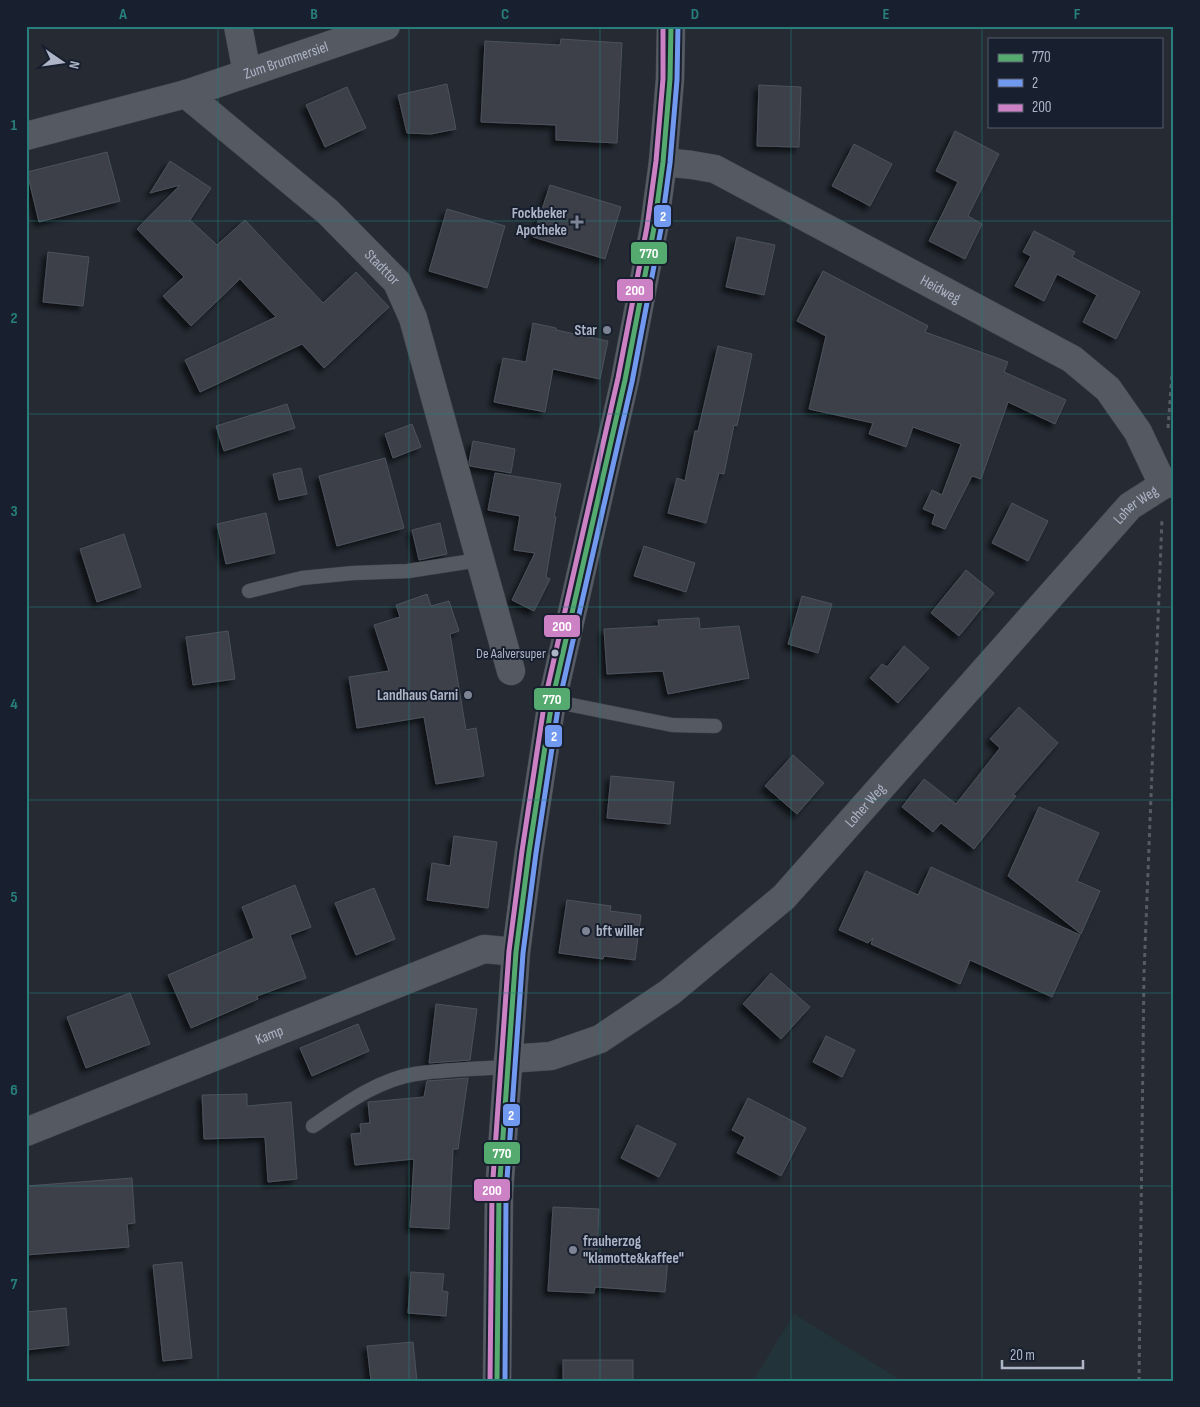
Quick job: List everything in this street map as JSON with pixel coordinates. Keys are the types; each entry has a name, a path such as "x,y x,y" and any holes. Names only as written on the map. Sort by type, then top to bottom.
{"main road":[{"path":"497,1381 499,1194 516,952 552,701 626,380 654,228 663,162 670,79 671,26"}],"street":[{"path":"238,26 247,73"},
{"name":"Zum Brummersiel","path":"186,94 386,26"},
{"path":"26,136 186,94"},
{"name":"Stadttor","path":"186,94 328,212 397,282 413,318 511,671"},
{"name":"Heidweg","path":"663,162 715,169 1072,359 1108,388 1138,432 1168,483"},
{"name":"Loher Weg","path":"508,1063 551,1056 600,1040 670,992 784,897 1130,506 1168,483"},
{"name":"Kamp","path":"26,1132 484,949 516,952"}],"lane":[{"path":"249,591 302,578 353,573 408,571 479,560"},
{"path":"552,701 672,725 715,726"},
{"path":"312,1126 364,1092 391,1080 414,1074 508,1063"}],"path":[{"path":"1167,436 1174,348"},
{"path":"1139,1381 1144,973 1168,483"}],"shaded area":[{"path":"794,1314 902,1381 753,1381"}],"building":[{"path":"561,39 622,43 617,143 556,140 556,125 481,122 485,41 560,45"},
{"path":"447,84 456,129 431,134 407,133 398,95"},
{"path":"759,85 801,87 799,147 757,146"},
{"path":"347,87 366,128 325,147 306,105"},
{"path":"955,131 999,154 968,216 982,224 965,259 929,241 958,182 936,171"},
{"path":"854,144 892,164 870,206 832,186"},
{"path":"107,152 120,201 39,222 27,172"},
{"path":"170,161 211,188 190,220 217,245 245,220 323,303 356,272 389,307 324,368 302,344 200,392 185,360 276,317 240,279 191,326 163,296 184,277 137,229 180,185 150,193"},
{"name":"Fockbeker Apotheke","path":"550,185 621,207 605,259 533,237"},
{"path":"447,209 505,226 487,288 429,271"},
{"path":"1034,231 1075,252 1072,257 1140,292 1116,339 1083,322 1097,295 1057,274 1044,301 1015,286 1031,256 1023,252"},
{"path":"737,237 775,245 764,295 726,287"},
{"path":"48,252 89,257 83,306 43,302"},
{"path":"823,271 928,326 925,332 1008,362 1004,372 1066,400 1055,424 1008,402 981,479 972,476 945,529 932,524 935,514 923,509 932,490 942,495 961,444 913,427 906,447 869,434 873,423 809,409 826,336 797,321"},
{"path":"533,323 608,341 600,379 553,369 545,412 494,402 503,358 526,362"},
{"path":"718,346 752,354 737,426 734,425 724,474 719,473 706,523 668,513 677,478 685,481 695,431 698,431"},
{"path":"287,404 295,428 224,451 216,426"},
{"path":"412,424 421,447 393,458 385,434"},
{"path":"473,441 515,449 511,473 470,466"},
{"path":"385,458 404,528 337,546 319,476"},
{"path":"301,468 307,494 279,500 273,474"},
{"path":"495,473 561,484 554,517 556,517 546,577 550,579 534,611 512,600 535,553 514,550 520,516 488,510"},
{"path":"1012,503 1048,521 1028,561 992,543"},
{"path":"266,513 275,553 226,564 217,524"},
{"path":"440,523 447,554 419,560 412,530"},
{"path":"124,534 141,587 97,602 80,549"},
{"path":"644,546 695,563 686,592 634,576"},
{"path":"966,570 994,593 959,636 931,613"},
{"path":"427,594 431,606 449,601 459,631 450,634 466,730 476,728 484,776 436,784 424,717 357,728 349,677 389,671 374,625 400,617 396,605"},
{"path":"802,596 832,604 818,653 788,644"},
{"path":"699,618 700,629 739,626 749,678 668,694 663,671 607,674 604,629 659,626 658,620"},
{"path":"228,631 235,679 193,685 186,637"},
{"path":"904,646 929,668 898,703 870,678 882,664 887,667"},
{"path":"1019,707 1058,743 1013,795 1016,796 974,849 941,823 933,832 902,807 924,779 956,804 1000,748 990,739"},
{"path":"793,755 824,783 797,814 765,786"},
{"path":"611,776 674,782 670,824 607,818"},
{"path":"1039,807 1099,833 1077,881 1100,891 1081,934 1008,876"},
{"path":"454,836 497,842 488,908 427,900 432,863 450,866"},
{"path":"931,867 1080,935 1052,997 970,960 960,984 871,944 873,938 868,943 839,930 866,871 918,895"},
{"path":"295,885 311,927 290,935 306,978 257,996 258,999 191,1028 168,975 254,938 242,907"},
{"path":"374,888 395,939 356,955 335,903"},
{"path":"567,900 611,906 610,911 641,915 635,960 604,956 603,959 559,953"},
{"path":"771,973 810,1007 781,1039 743,1004"},
{"path":"130,993 150,1044 86,1068 67,1017"},
{"path":"436,1004 477,1009 470,1060 429,1063"},
{"path":"358,1024 369,1051 312,1076 300,1048"},
{"path":"826,1036 855,1050 842,1077 813,1062"},
{"path":"468,1078 458,1149 453,1149 449,1229 410,1227 414,1159 355,1165 351,1134 361,1133 360,1124 370,1123 368,1102 424,1097 427,1081"},
{"path":"247,1094 247,1106 291,1102 297,1179 268,1182 265,1137 204,1139 202,1095"},
{"path":"748,1098 806,1128 781,1176 737,1153 745,1137 732,1130"},
{"path":"637,1125 676,1144 659,1177 621,1158"},
{"path":"132,1178 135,1223 127,1224 129,1247 26,1255 26,1186"},
{"name":"frauherzog \"klamotte&kaffee\"","path":"553,1207 599,1209 597,1254 668,1259 665,1292 595,1287 594,1293 548,1291"},
{"path":"182,1262 192,1358 163,1361 153,1265"},
{"path":"411,1272 444,1274 442,1291 448,1292 446,1316 408,1313"},
{"path":"66,1308 69,1345 26,1350 26,1312"},
{"path":"413,1342 417,1381 371,1381 367,1346"},
{"path":"563,1360 633,1360 633,1381 563,1381"}],"transit line":[{"name":"200","path":"490,1381 492,1192 509,951 545,699 618,378 647,227 656,161 663,79 663,26"},
{"name":"770","path":"497,1381 499,1193 516,952 552,701 625,380 654,228 663,162 670,79 671,26"},
{"name":"2","path":"505,1381 506,1193 523,953 559,702 632,382 661,229 670,163 677,80 678,26"}],"place":[{"name":"Fockbeker Apotheke","path":"577,222"},
{"name":"Star","path":"607,330"},
{"name":"De Aalversuper","path":"555,653"},
{"name":"Landhaus Garni","path":"468,695"},
{"name":"bft willer","path":"586,931"},
{"name":"frauherzog \"klamotte&kaffee\"","path":"573,1250"}]}
